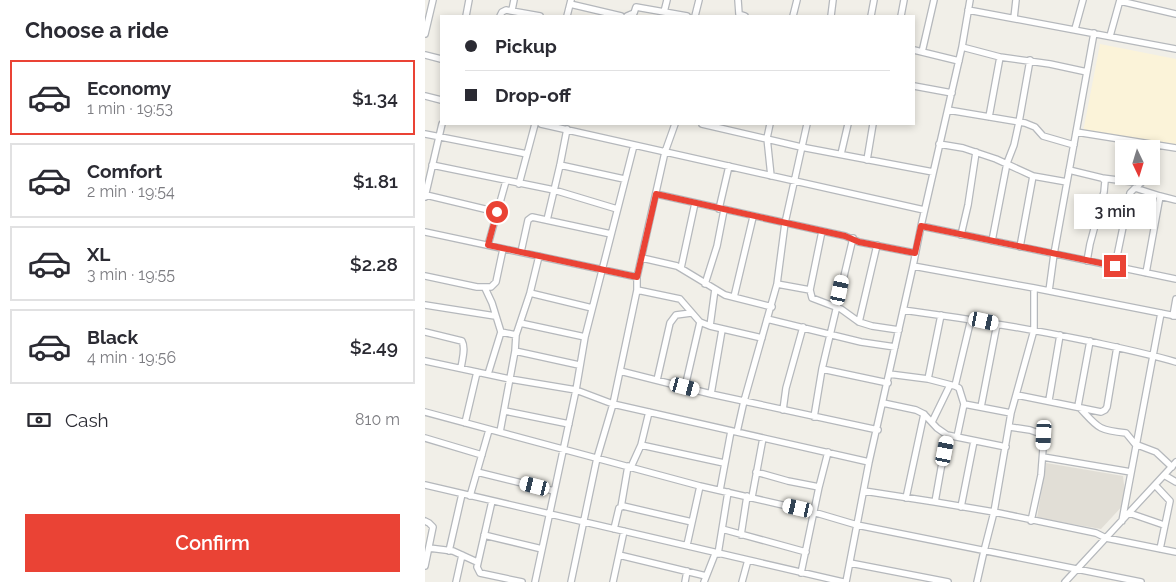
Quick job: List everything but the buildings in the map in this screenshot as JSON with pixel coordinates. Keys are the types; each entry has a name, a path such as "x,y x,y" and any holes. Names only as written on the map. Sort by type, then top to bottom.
{"street":[{"path":"425,34 433,0"},
{"path":"466,15 469,0"},
{"path":"512,10 514,0"},
{"path":"629,15 634,13 638,0"},
{"path":"664,12 667,0"},
{"path":"695,15 699,0"},
{"path":"738,0 739,14 742,15"},
{"path":"793,15 797,0"},
{"path":"831,15 833,0"},
{"path":"871,15 875,0"},
{"path":"901,15 904,0"},
{"path":"922,52 934,0"},
{"path":"425,485 687,545 716,554 844,582 850,563 869,462 888,383 924,210 959,61 969,0"},
{"path":"1014,18 1015,0"},
{"path":"1075,30 1083,0"},
{"path":"1110,36 1120,1 1176,14"},
{"path":"567,15 570,2 617,15"},
{"path":"636,7 681,15"},
{"path":"500,15 506,10 512,10 530,15"},
{"path":"968,10 1176,49"},
{"path":"1049,291 1054,254 1095,33"},
{"path":"962,47 1000,57 1030,60 1087,72"},
{"path":"915,50 959,61"},
{"path":"425,55 440,59"},
{"path":"989,117 1000,57"},
{"path":"992,241 1007,163 1014,145 1019,122 1030,60"},
{"path":"915,86 952,93"},
{"path":"425,96 440,100"},
{"path":"948,110 1019,122 1035,127 1043,136 1074,145"},
{"path":"442,125 425,196 497,212"},
{"path":"519,184 535,125"},
{"path":"546,125 924,210"},
{"path":"571,582 597,458 613,404 637,290 637,277 665,152 675,125"},
{"path":"712,125 801,147 933,172"},
{"path":"739,132 741,125"},
{"path":"770,125 767,138 771,176"},
{"path":"720,490 724,463 744,401 777,284 785,224 807,125"},
{"path":"841,154 848,125"},
{"path":"867,160 873,125"},
{"path":"547,220 567,130"},
{"path":"1076,132 1129,140"},
{"path":"425,134 527,154"},
{"path":"939,144 976,152 1007,163 1033,176 1067,182"},
{"path":"535,582 548,514 564,449 591,308 634,145"},
{"path":"1160,145 1176,148"},
{"path":"961,234 969,205 976,152"},
{"path":"432,165 554,190 617,209"},
{"path":"560,165 624,180"},
{"path":"705,284 717,246 721,209 729,166"},
{"path":"1069,170 1115,180"},
{"path":"1020,247 1033,176"},
{"path":"1087,261 1105,192 1105,184 1102,178"},
{"path":"488,245 506,181"},
{"path":"1115,266 1129,197 1139,185"},
{"path":"1135,188 1176,200"},
{"path":"656,194 853,238 859,242 915,253"},
{"path":"1146,273 1160,196"},
{"path":"681,268 695,203"},
{"path":"734,297 753,216"},
{"path":"521,252 528,220 536,217 611,234"},
{"path":"921,226 1176,279"},
{"path":"822,231 810,290 813,298 837,307 859,322 899,330"},
{"path":"425,232 637,277"},
{"path":"814,417 822,369 853,238"},
{"path":"859,322 877,245"},
{"path":"425,276 485,288 491,287 496,282 503,249"},
{"path":"500,432 515,351 516,335 530,294 539,256"},
{"path":"642,258 677,266 715,289 734,297 771,307"},
{"path":"913,266 1174,316 1176,299"},
{"path":"777,284 810,290"},
{"path":"485,288 501,332 488,374"},
{"path":"977,582 994,512 1011,413 1034,330 1034,288"},
{"path":"710,326 715,289"},
{"path":"637,290 680,299 700,322 710,326 762,338"},
{"path":"530,294 591,308"},
{"path":"425,305 495,316"},
{"path":"903,310 1034,330 1153,355 1176,362"},
{"path":"657,380 670,323 676,315 691,313"},
{"path":"1122,521 1161,313"},
{"path":"928,379 941,315"},
{"path":"767,319 861,342 895,347"},
{"path":"932,422 952,386 971,319"},
{"path":"685,387 700,322"},
{"path":"520,323 585,337"},
{"path":"981,407 997,324"},
{"path":"783,410 786,388 803,327"},
{"path":"711,394 722,330"},
{"path":"425,332 462,341 464,349 461,368"},
{"path":"501,332 516,335"},
{"path":"1049,400 1060,335"},
{"path":"1065,582 1174,465 1156,452 1135,444 1126,433 1109,432 1095,426 1078,406 1089,341"},
{"path":"1017,394 1101,412 1107,407 1117,347"},
{"path":"515,351 579,365"},
{"path":"425,361 510,379 576,390 613,404 869,462"},
{"path":"822,369 888,383"},
{"path":"620,371 711,394 877,430"},
{"path":"465,423 477,372"},
{"path":"889,374 928,379 959,388 964,404 957,437"},
{"path":"883,403 916,410 947,435 1006,447"},
{"path":"964,404 1011,413"},
{"path":"505,411 569,424"},
{"path":"425,412 700,486 813,512 857,525 1078,569 1120,580 1141,582"},
{"path":"614,529 630,466 641,445 649,412"},
{"path":"906,498 923,414"},
{"path":"1010,427 1030,430 1044,435 1043,457 1031,520"},
{"path":"470,496 489,430"},
{"path":"935,502 947,435"},
{"path":"425,438 482,455"},
{"path":"741,535 763,438"},
{"path":"961,507 973,441"},
{"path":"641,445 724,463"},
{"path":"805,582 806,552 813,512 828,452"},
{"path":"1043,457 1131,472"},
{"path":"477,472 554,491"},
{"path":"756,472 819,487"},
{"path":"1164,476 1176,482"},
{"path":"1155,485 1169,501 1160,549"},
{"path":"687,545 700,486"},
{"path":"864,491 994,512 1176,552"},
{"path":"619,555 687,571 705,579 716,554 728,492"},
{"path":"449,551 462,494"},
{"path":"492,501 477,567 480,573 521,582"},
{"path":"621,507 692,522"},
{"path":"1129,514 1164,525"},
{"path":"425,521 429,522 433,527 425,562"},
{"path":"722,529 806,552"},
{"path":"613,582 624,531"},
{"path":"484,535 542,549"},
{"path":"429,548 449,551 477,562"},
{"path":"456,582 462,555"},
{"path":"742,582 747,560"},
{"path":"850,563 949,582"},
{"path":"685,582 687,571"}],"shaded area":[{"path":"1046,463 1123,476 1126,502 1101,529 1037,518"}],"sand":[{"path":"1100,44 1176,59 1176,147 1160,144 1160,140 1133,140 1083,132"}],"route":[{"path":"497,212 488,245 637,277 656,194 845,236 859,242 915,253 921,226 1115,266"}]}
